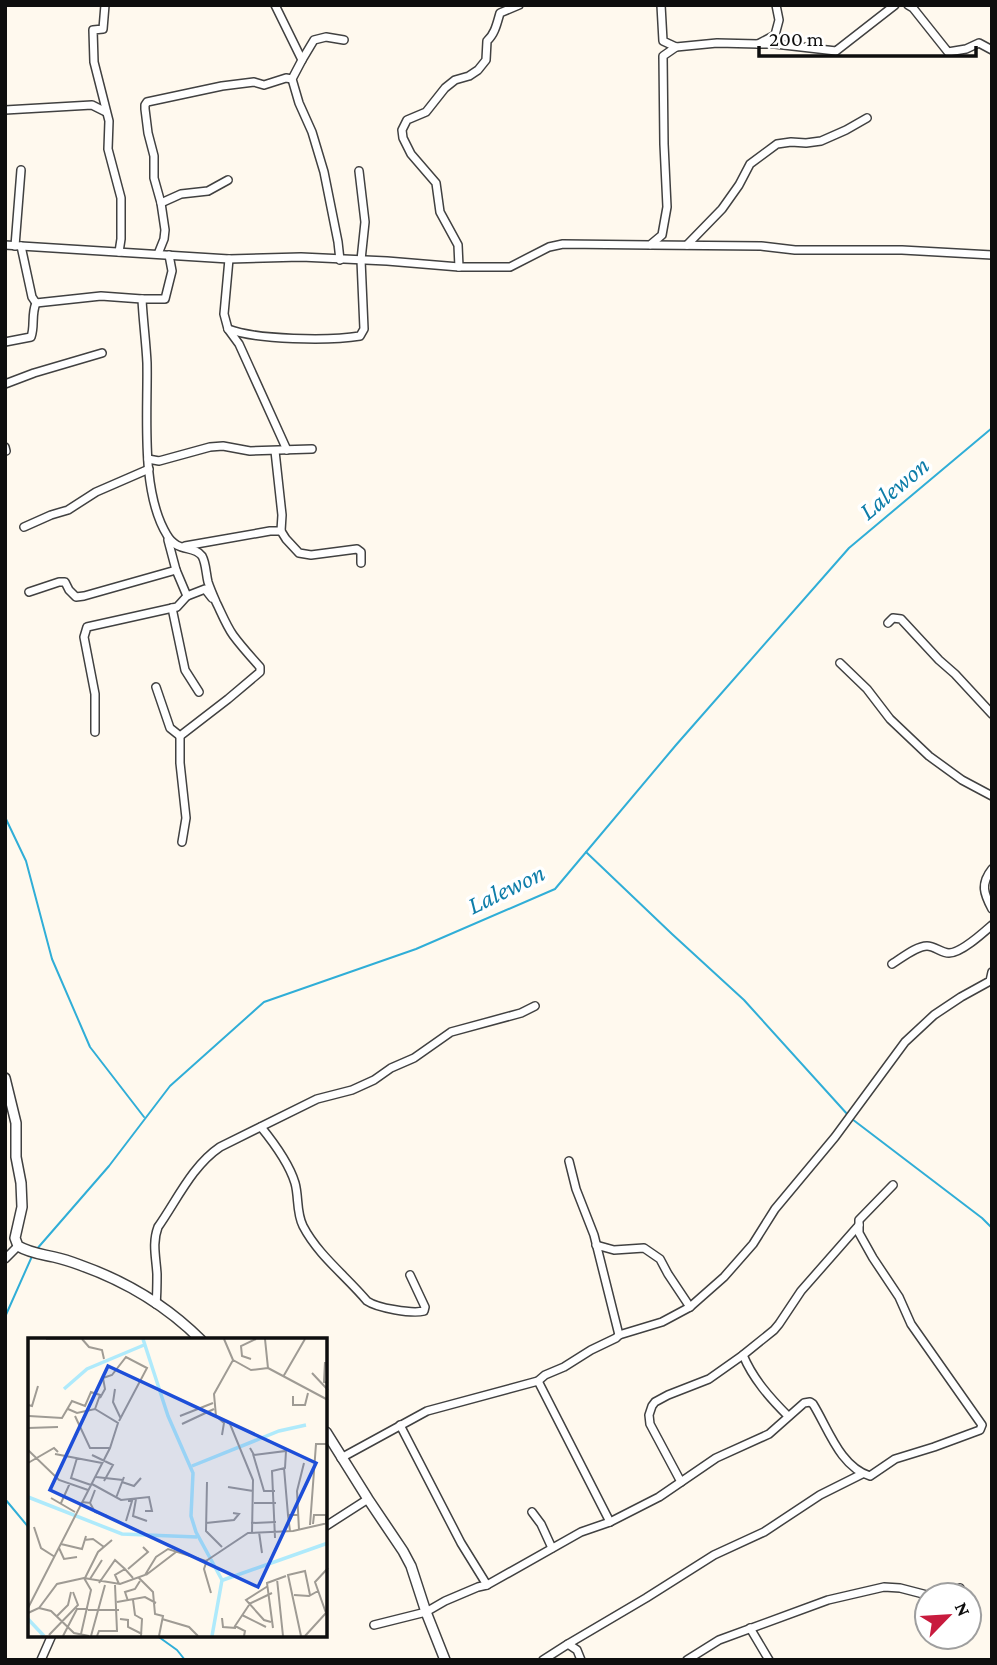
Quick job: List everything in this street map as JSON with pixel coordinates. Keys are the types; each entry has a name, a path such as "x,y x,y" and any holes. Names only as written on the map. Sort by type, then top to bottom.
{"street":[{"path":"105,5 103,29 93,30 94,62 109,121 108,149 121,198 119,252"},
{"path":"275,5 302,60"},
{"path":"458,267 458,245 440,212 436,183 411,154 402,138 401,130 407,120 426,112 455,80 478,70 486,60 487,41 496,27 500,13 519,5"},
{"path":"661,5 663,41 676,47"},
{"path":"758,44 775,35 779,20 776,5"},
{"path":"650,245 662,236 667,207 663,56 676,47 717,43 775,44 836,51 895,5"},
{"path":"908,5 948,52 966,49 979,43 992,50"},
{"path":"340,260 324,172 292,79 314,40 326,37 344,40"},
{"path":"158,254 165,234 154,178 145,109 147,102 222,86 254,82 264,85 286,78 292,79"},
{"path":"5,110 92,105 106,112"},
{"path":"687,245 722,209 750,164 777,144 821,141 867,118"},
{"path":"21,170 18,246 32,298 36,303"},
{"path":"228,329 242,334 310,338 360,336 364,329 361,260 365,222 359,171"},
{"path":"161,203 181,194 208,191 228,180"},
{"path":"5,244 169,256 301,257 458,267 510,267 549,247 563,244 761,246 795,250 902,250 992,255"},
{"path":"36,303 102,296 164,299 173,271 169,256"},
{"path":"229,258 224,314 228,329 239,344 287,450"},
{"path":"142,299 147,359 148,459 152,494 158,515 174,545 195,551 203,558 216,602 233,635 260,667 260,672 180,736"},
{"path":"5,342 31,337 36,303"},
{"path":"5,384 102,353"},
{"path":"148,459 159,461 223,446 250,451 312,449"},
{"path":"275,451 282,514 281,531 286,540 299,552 311,555 357,549 361,552 360,563"},
{"path":"24,527 68,510 96,492 149,469"},
{"path":"179,547 281,531"},
{"path":"169,539 176,570 187,596"},
{"path":"29,592 65,582 76,597 84,596 176,570"},
{"path":"95,732 95,694 84,637 87,627 177,607 187,596 205,589 216,602"},
{"path":"172,608 184,670 199,692"},
{"path":"888,622 893,618 901,619 992,714"},
{"path":"841,663 867,689 890,719 929,756 962,780 992,796"},
{"path":"156,687 170,728 180,736"},
{"path":"180,736 186,818 183,842"},
{"path":"992,869 985,878 983,889 992,909"},
{"path":"892,964 926,946 947,953 954,952 991,928"},
{"path":"341,1458 427,1411 538,1381 619,1335 662,1322 690,1307 724,1277 753,1244 775,1209 835,1137 905,1042 934,1015 990,981 992,972"},
{"path":"156,1304 154,1241 158,1227 195,1171 212,1152 317,1099 352,1090 374,1080 391,1068 414,1058 451,1032 521,1013 536,1006"},
{"path":"5,1078 16,1123 16,1157 21,1183 22,1207 15,1238 18,1246 33,1254 55,1257 117,1281 156,1304 200,1338"},
{"path":"261,1127 294,1179 299,1216 304,1228 331,1264 367,1301 400,1311 424,1311 425,1307 410,1275"},
{"path":"569,1161 596,1245 619,1335"},
{"path":"373,1625 426,1612 445,1601 486,1585 581,1532 645,1505 716,1458 769,1434 804,1403 813,1404 844,1457 862,1474 870,1476 895,1459 980,1430 982,1425 911,1324 899,1297 859,1233 859,1220 893,1185"},
{"path":"681,1482 650,1424 650,1410 659,1400 709,1379 743,1355 779,1324 801,1291 859,1225"},
{"path":"596,1245 614,1250 643,1248 660,1259 690,1307"},
{"path":"5,1259 18,1246"},
{"path":"743,1355 749,1370 788,1416"},
{"path":"538,1381 610,1522"},
{"path":"401,1425 461,1543 486,1585"},
{"path":"327,1434 407,1558 445,1660"},
{"path":"543,1660 714,1555 764,1532 820,1495 862,1474"},
{"path":"327,1525 368,1499"},
{"path":"532,1512 552,1548"},
{"path":"687,1660 719,1640 828,1600 884,1587 913,1591"},
{"path":"750,1628 769,1660"},
{"path":"41,1660 51,1637"},
{"path":"568,1644 577,1650 581,1660"}],"waterway":[{"name":"Lalewon","path":"36,1250 109,1166 170,1086 264,1002 416,949 555,889 676,745 849,548 992,428"},
{"path":"5,817 26,861 52,959 90,1047 144,1117"},
{"path":"586,852 744,1000 848,1115"},
{"path":"852,1119 992,1228"},
{"name":"Lalewon","path":"5,1317 33,1254"},
{"path":"5,1499 28,1527"},
{"path":"159,1637 177,1650 185,1660"}]}
